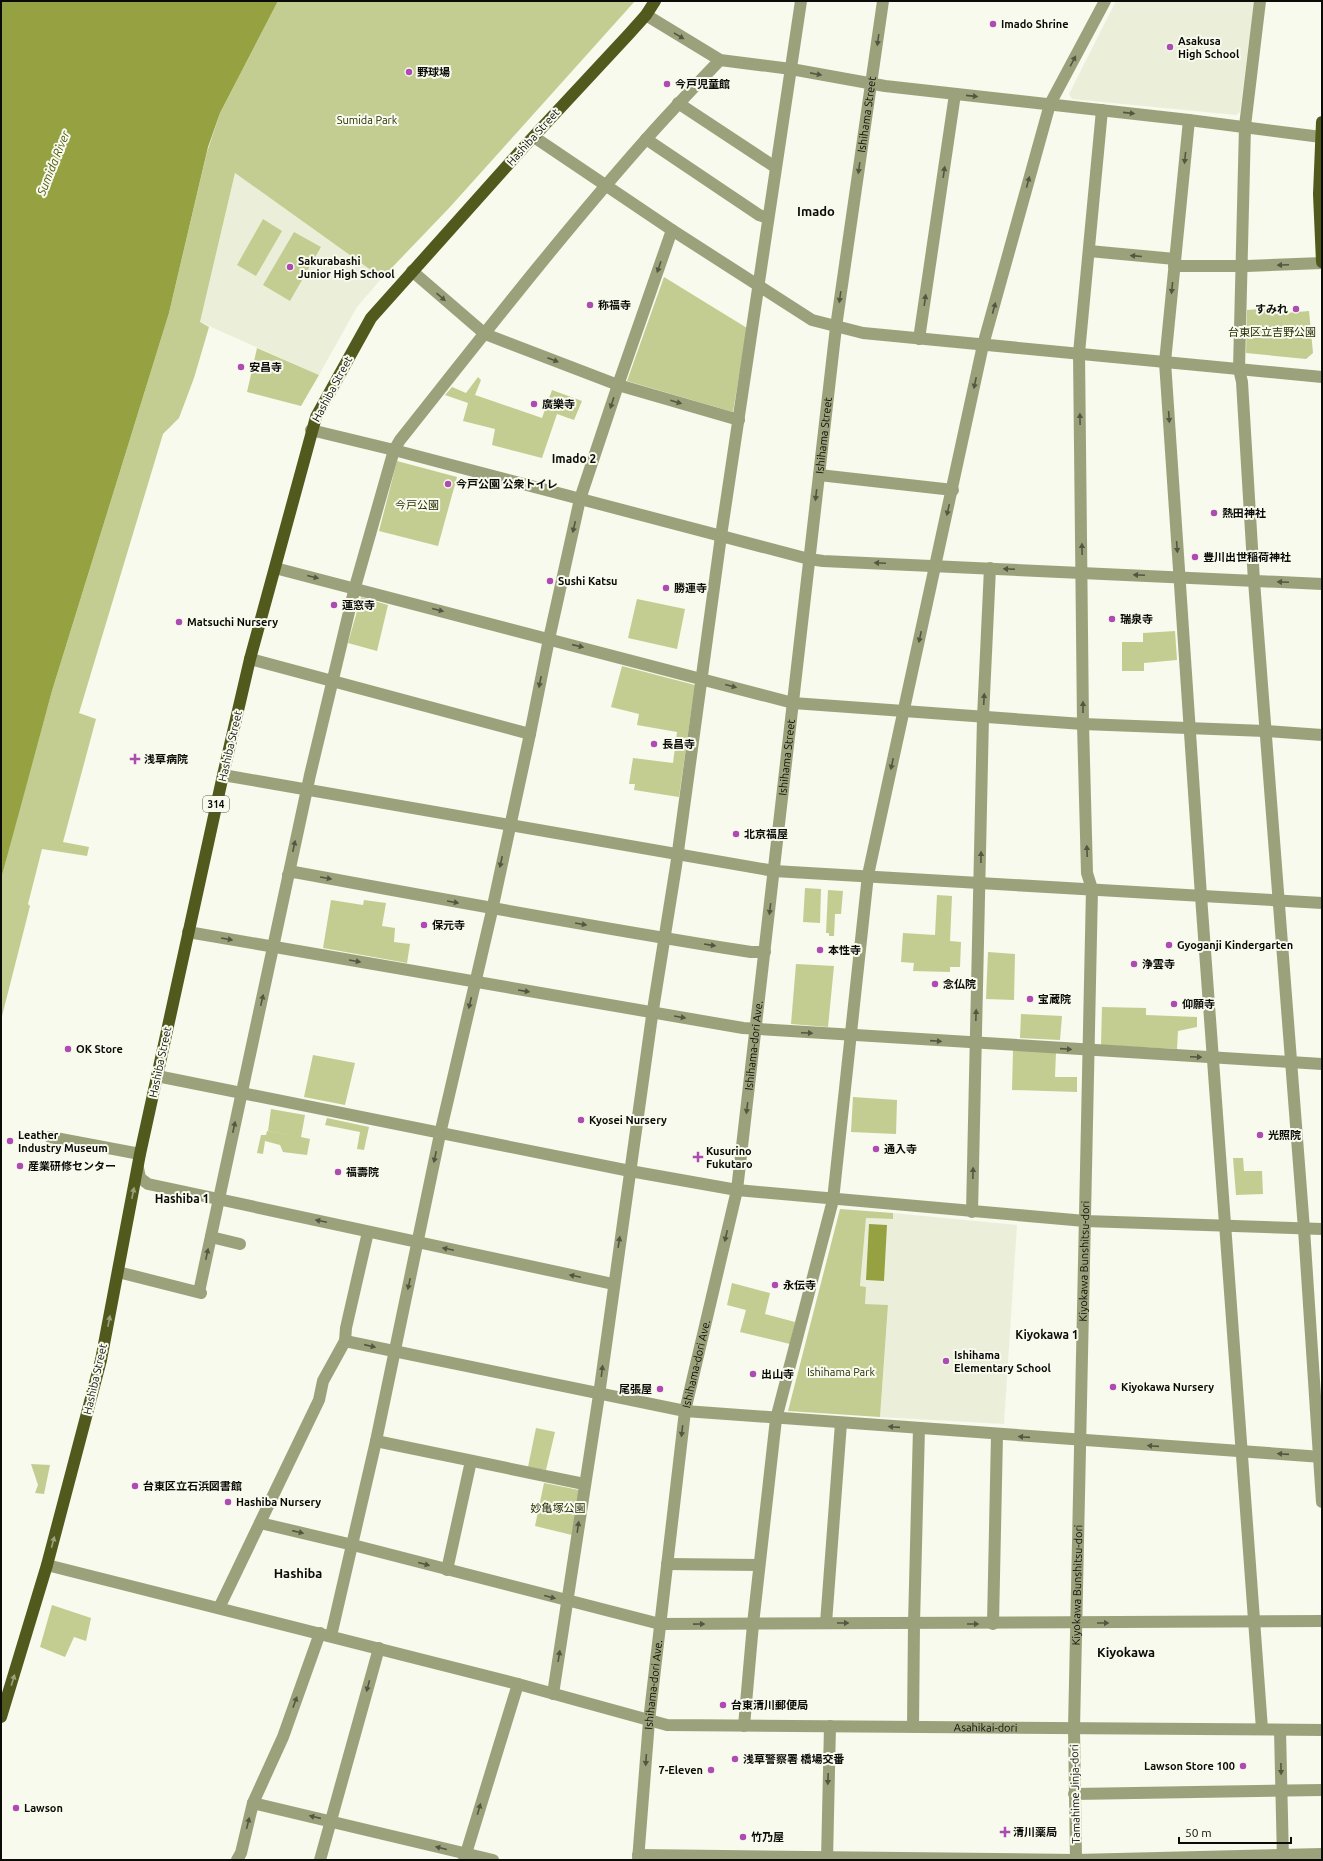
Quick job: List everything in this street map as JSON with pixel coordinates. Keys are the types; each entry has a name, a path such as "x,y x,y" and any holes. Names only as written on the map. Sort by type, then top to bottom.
{"main road":[{"name":"Hashiba Street","path":"1,1717 47,1565 101,1360 140,1154 223,775 250,659 311,430 321,405 372,318 412,271 646,15 655,1"},
{"path":"1322,122 1319,200 1322,263"}],"street":[{"path":"553,1694 568,1602 584,1484 599,1395 613,1284 652,1012 665,938 721,536 801,1"},
{"name":"Ishihama Street","path":"774,871 836,327 883,1"},
{"path":"744,1726 759,1565 776,1419 833,1200 868,875 983,345 1050,104 1105,1"},
{"path":"1260,1 1245,126 1240,369 1265,732 1304,1229 1322,1502"},
{"path":"646,15 720,60 791,69 872,84 1245,126 1321,137"},
{"path":"118,1272 200,1293 274,948 288,875 332,680 355,587 394,450 400,440 485,334 646,138 720,60"},
{"path":"919,339 955,94"},
{"path":"678,104 775,167"},
{"name":"Kiyokawa Bunshitsu-dori","path":"1074,1729 1092,889 1087,873 1083,724 1079,353 1102,110"},
{"path":"1189,120 1165,362 1201,896 1241,1452 1256,1622 1262,1729"},
{"path":"534,137 672,230 812,320 863,333 1322,377"},
{"path":"646,138 759,214 768,218"},
{"path":"237,1860 241,1852 253,1803 283,1737 325,1635 353,1545 440,1134 492,909 509,824 530,734 548,639 580,499 672,230"},
{"path":"1089,252 1174,263 1242,266 1322,263"},
{"path":"412,271 485,334 618,385 739,420"},
{"path":"311,430 394,450 809,559 823,561 936,565 1322,584"},
{"path":"819,475 952,490"},
{"path":"275,568 355,587 548,639 793,702 1083,724 1322,736"},
{"path":"972,1212 975,1044 981,882 983,717 990,568"},
{"path":"250,659 530,734"},
{"path":"223,775 774,871 868,875 1322,903"},
{"name":"Ishihama-dori Ave.","path":"638,1858 649,1721 685,1411 737,1190 774,871"},
{"path":"288,875 294,872 492,909 751,952 765,952"},
{"path":"188,932 274,948 756,1029 975,1044 1322,1064"},
{"path":"157,1076 440,1134 737,1190 833,1200 1085,1221 1225,1225 1322,1230"},
{"path":"50,1137 140,1154"},
{"path":"138,1168 140,1178 148,1184 613,1284"},
{"path":"219,1608 320,1400 323,1381 345,1341 346,1328 368,1232"},
{"path":"211,1237 240,1244"},
{"path":"345,1341 599,1395 685,1411 776,1419 1320,1457"},
{"path":"826,1624 841,1423"},
{"path":"913,1727 919,1428"},
{"path":"993,1624 997,1435"},
{"path":"376,1442 584,1484"},
{"path":"447,1570 471,1461"},
{"path":"260,1523 353,1545 568,1602 660,1624 1076,1624 1322,1621"},
{"path":"667,1564 759,1565"},
{"name":"Asahikai-dori","path":"47,1565 379,1648 668,1725 1322,1730"},
{"path":"320,1860 379,1648"},
{"path":"465,1857 518,1684"},
{"path":"827,1859 830,1726"},
{"name":"Tamahime Jinja-dori","path":"1074,1729 1075,1860"},
{"path":"1280,1730 1283,1857"},
{"path":"1074,1794 1322,1790"},
{"path":"253,1803 332,1821 465,1857 493,1860"},
{"path":"638,1858 1075,1860 1283,1857 1322,1854"}],"shaded area":[{"name":"Asakusa High School","path":"1116,1 1254,1 1240,112 1236,115 1072,99 1069,94"},
{"name":"Sakurabashi Junior High School","path":"235,173 382,278 357,307 319,375 200,322"},
{"name":"Ishihama Elementary School","path":"893,1213 1017,1225 1004,1424 880,1417 888,1306 865,1304 860,1286 866,1218 893,1219"}],"green space":[{"name":"Sumida Park","path":"278,1 635,1 450,207 382,278 235,173 200,322 209,327 194,378 179,418 163,434 79,713 96,719 63,842 89,847 87,856 42,849 28,904 30,906 1,1020 1,879 16,821 52,691 169,313 207,152 220,113"},
{"path":"263,219 282,231 256,276 237,265"},
{"path":"294,232 321,247 290,301 263,285"},
{"path":"664,277 747,328 733,412 627,381"},
{"name":"台東区立吉野公園","path":"1286,307 1286,313 1309,311 1313,353 1306,359 1246,353 1247,310"},
{"path":"257,348 319,375 301,406 247,392"},
{"path":"478,377 481,380 475,395 542,418 552,390 582,401 574,420 557,414 542,458 492,445 495,429 463,421 468,403 445,395 452,387 466,393"},
{"name":"今戸公園","path":"397,461 457,477 438,546 379,531"},
{"path":"361,597 388,605 377,651 348,643"},
{"path":"637,599 685,609 677,649 628,638"},
{"path":"1175,631 1177,660 1144,663 1144,671 1122,671 1122,642 1143,642 1143,633"},
{"path":"622,666 695,685 679,797 634,790 635,784 629,784 633,758 673,763 677,732 637,725 639,714 611,707"},
{"path":"805,888 821,889 820,923 803,922"},
{"path":"828,890 843,891 841,914 835,914 834,936 829,936 829,933 826,933"},
{"path":"937,895 952,896 950,941 961,942 960,967 950,967 950,972 913,971 914,963 901,962 903,933 935,935"},
{"path":"331,900 363,905 364,900 386,903 382,926 395,928 394,942 410,944 407,963 323,948"},
{"path":"988,952 1015,954 1014,1000 986,999"},
{"path":"796,964 834,966 828,1027 791,1024"},
{"path":"1102,1007 1146,1008 1146,1015 1197,1017 1197,1027 1178,1031 1177,1049 1101,1045"},
{"path":"1021,1014 1062,1016 1060,1040 1020,1038"},
{"path":"1013,1050 1056,1052 1055,1077 1077,1077 1077,1092 1012,1090"},
{"path":"313,1055 355,1063 345,1105 304,1097"},
{"path":"853,1097 897,1100 896,1134 851,1132"},
{"path":"271,1109 305,1115 301,1137 310,1139 307,1155 283,1152 280,1145 265,1141 263,1154 257,1153 261,1135 266,1135 267,1131 292,1135 268,1131"},
{"path":"327,1118 369,1127 364,1150 357,1149 360,1132 325,1125"},
{"path":"1233,1158 1243,1158 1244,1171 1262,1171 1263,1194 1236,1195"},
{"name":"Ishihama Park","path":"840,1209 893,1213 893,1219 866,1218 860,1286 866,1287 865,1304 888,1305 880,1417 788,1411"},
{"path":"732,1283 770,1293 765,1314 795,1322 790,1344 740,1332 746,1310 727,1305"},
{"name":"妙亀塚公園","path":"536,1428 555,1432 546,1470 528,1467"},
{"path":"31,1464 50,1465 44,1494 35,1493 38,1485"},
{"name":"妙亀塚公園","path":"544,1483 579,1490 572,1535 535,1526"},
{"path":"52,1605 91,1618 86,1641 74,1637 65,1657 40,1647"}],"water":[{"name":"Sumida River","path":"1,1 278,1 220,113 208,147 169,313 52,691 1,879"},
{"path":"869,1224 887,1225 884,1281 866,1280"}],"place":[{"name":"Imado Shrine","path":"993,24"},
{"name":"Asakusa High School","path":"1170,47"},
{"name":"野球場","path":"409,72"},
{"name":"今戸児童館","path":"667,84"},
{"name":"Sakurabashi Junior High School","path":"290,267"},
{"name":"称福寺","path":"590,305"},
{"name":"すみれ","path":"1296,309"},
{"name":"安昌寺","path":"241,367"},
{"name":"廣樂寺","path":"534,404"},
{"name":"今戸公園 公衆トイレ","path":"448,484"},
{"name":"熱田神社","path":"1214,513"},
{"name":"豊川出世稲荷神社","path":"1195,557"},
{"name":"Sushi Katsu","path":"550,581"},
{"name":"勝運寺","path":"666,588"},
{"name":"蓮窓寺","path":"334,605"},
{"name":"瑞泉寺","path":"1112,619"},
{"name":"Matsuchi Nursery","path":"179,622"},
{"name":"長昌寺","path":"654,744"},
{"name":"浅草病院","path":"135,759"},
{"name":"北京福屋","path":"736,834"},
{"name":"保元寺","path":"424,925"},
{"name":"Gyoganji Kindergarten","path":"1169,945"},
{"name":"本性寺","path":"820,950"},
{"name":"浄雲寺","path":"1134,964"},
{"name":"念仏院","path":"935,984"},
{"name":"宝蔵院","path":"1030,999"},
{"name":"仰願寺","path":"1174,1004"},
{"name":"OK Store","path":"68,1049"},
{"name":"Kyosei Nursery","path":"581,1120"},
{"name":"光照院","path":"1260,1135"},
{"name":"Leather Industry Museum","path":"10,1141"},
{"name":"通入寺","path":"876,1149"},
{"name":"Kusurino Fukutaro","path":"698,1157"},
{"name":"産業研修センター","path":"20,1166"},
{"name":"福壽院","path":"338,1172"},
{"name":"永伝寺","path":"775,1285"},
{"name":"Ishihama Elementary School","path":"946,1361"},
{"name":"出山寺","path":"753,1374"},
{"name":"Kiyokawa Nursery","path":"1113,1387"},
{"name":"尾張屋","path":"660,1389"},
{"name":"台東区立石浜図書館","path":"135,1486"},
{"name":"Hashiba Nursery","path":"228,1502"},
{"name":"台東清川郵便局","path":"723,1705"},
{"name":"浅草警察署 橋場交番","path":"735,1759"},
{"name":"Lawson Store 100","path":"1243,1766"},
{"name":"7-Eleven","path":"711,1770"},
{"name":"Lawson","path":"16,1808"},
{"name":"清川薬局","path":"1005,1832"},
{"name":"竹乃屋","path":"743,1837"}],"district":[{"name":"Imado","path":"816,211"},
{"name":"Imado 2","path":"574,458"},
{"name":"Hashiba 1","path":"182,1198"},
{"name":"Kiyokawa 1","path":"1047,1334"},
{"name":"Hashiba","path":"298,1573"},
{"name":"Kiyokawa","path":"1126,1652"}]}
